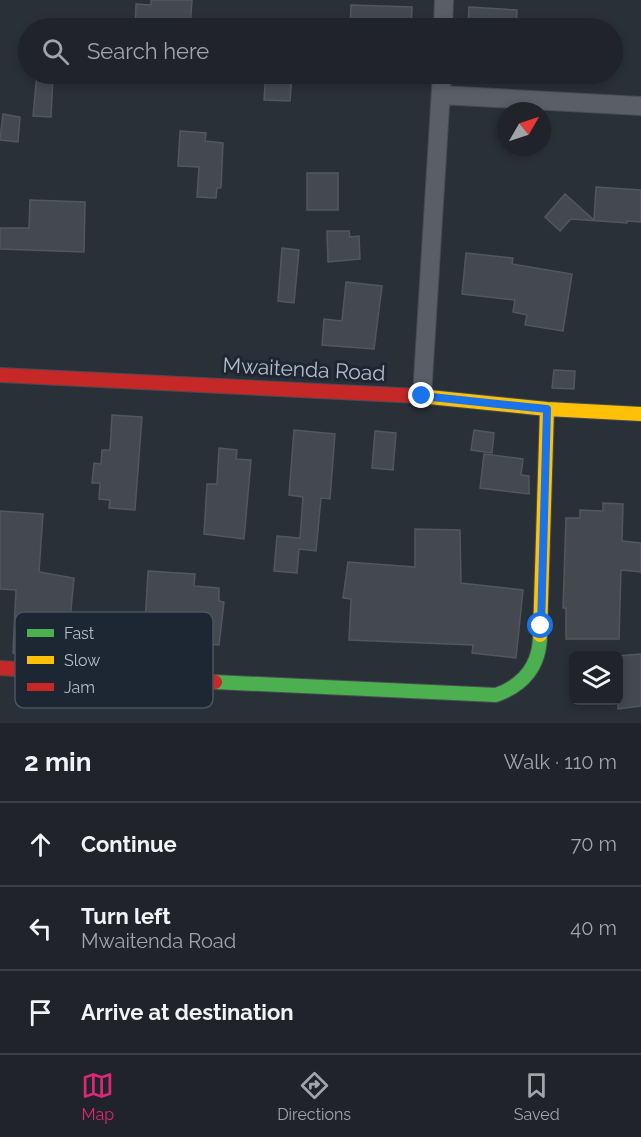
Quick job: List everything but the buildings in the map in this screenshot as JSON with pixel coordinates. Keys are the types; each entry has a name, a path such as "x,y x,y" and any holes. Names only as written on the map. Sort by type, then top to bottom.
{"street":[{"path":"443,18 444,0"},
{"path":"422,396 442,84"},
{"path":"441,95 641,106"},
{"name":"Mwaitenda Road","path":"0,375 422,396 547,409 641,414"},
{"path":"213,682 496,695 510,691 526,680 536,664 540,649 547,409"},
{"path":"0,668 15,669"}],"traffic: fast":[{"path":"215,682 496,695 515,686 528,672 537,656 540,635"}],"traffic: slow":[{"path":"419,396 547,409 641,414"},
{"path":"540,635 547,409"}],"traffic: jam":[{"path":"0,375 419,396"},
{"path":"0,668 15,669"}],"route":[{"path":"422,396 547,409 540,587 541,626"}]}
